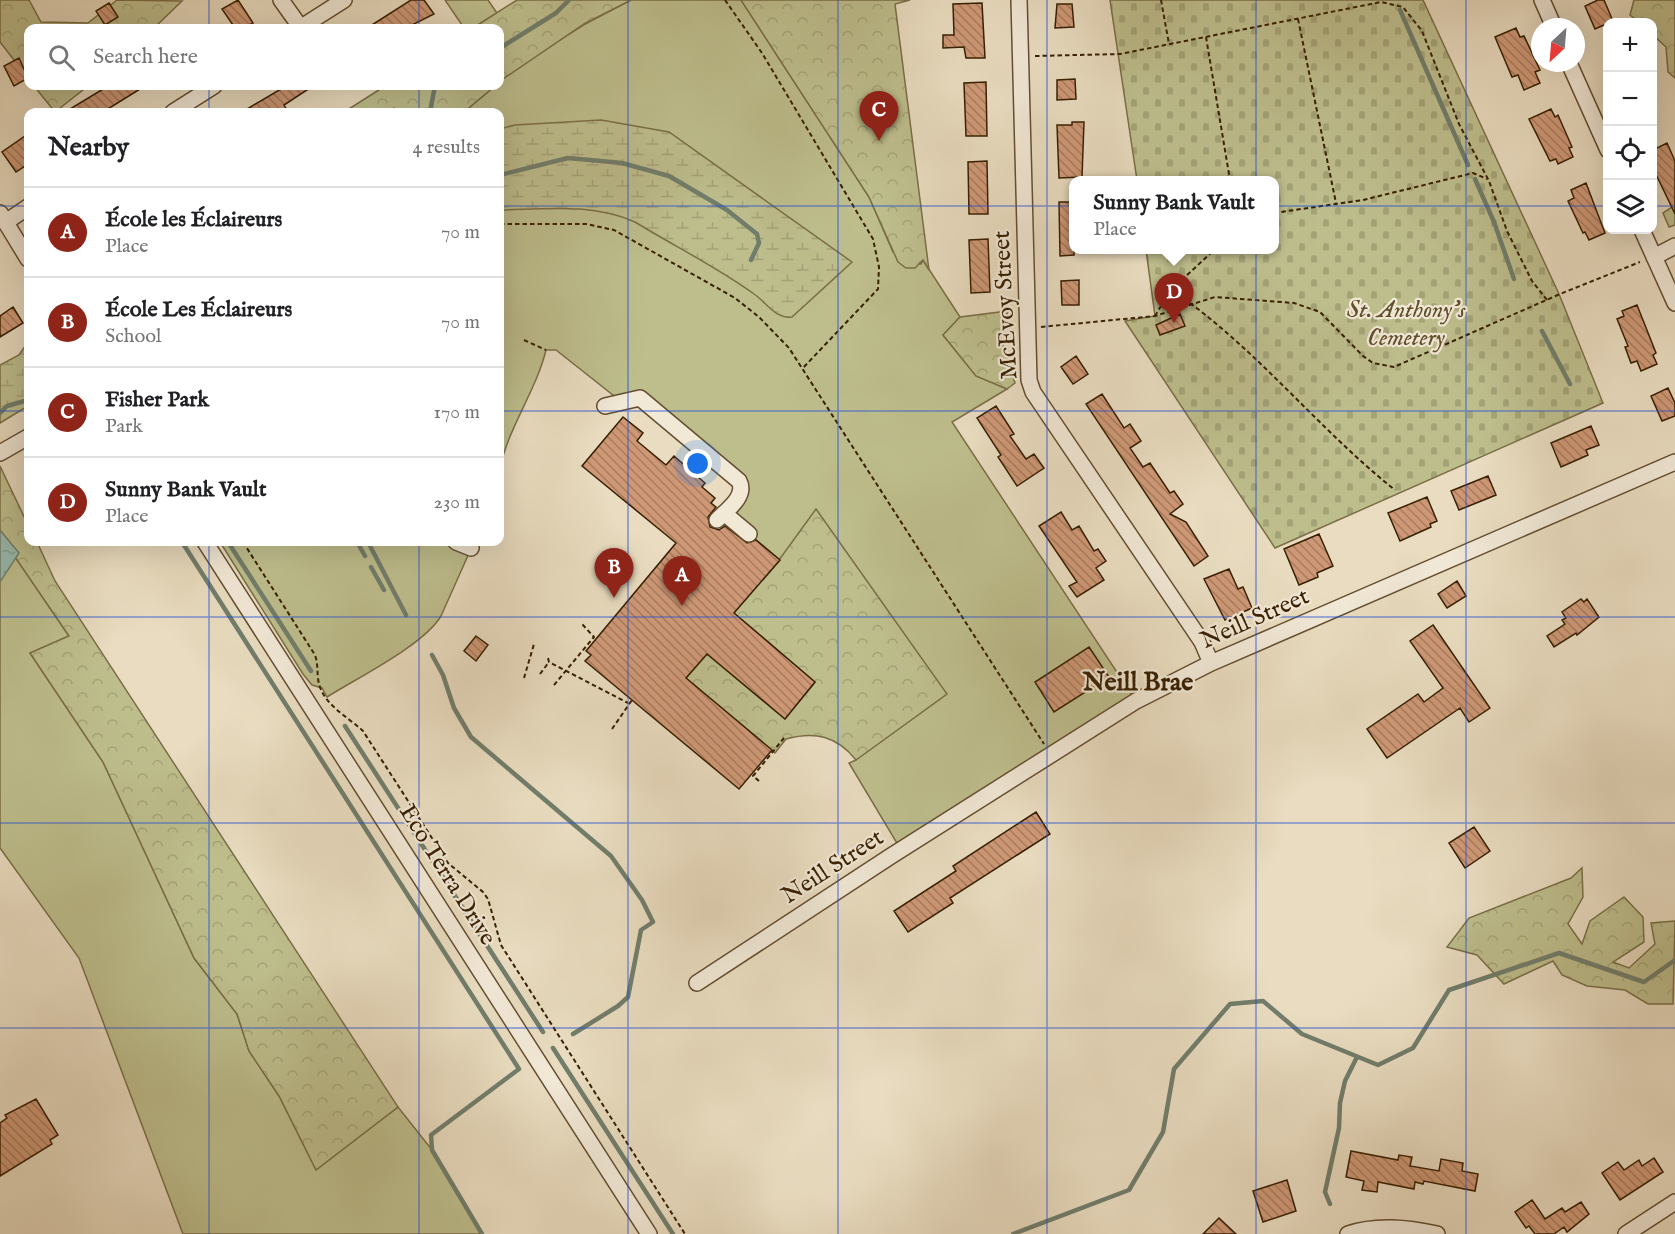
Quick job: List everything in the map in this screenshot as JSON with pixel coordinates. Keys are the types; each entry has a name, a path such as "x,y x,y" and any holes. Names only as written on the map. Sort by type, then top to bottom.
{"street":[{"path":"281,0 297,24"},
{"path":"306,24 344,0"},
{"name":"McEvoy Street","path":"1019,0 1027,368 1033,392 1202,642 1210,663"},
{"path":"1542,0 1550,18"},
{"path":"1573,72 1603,139"},
{"path":"179,108 208,90"},
{"path":"24,209 3,218 24,252"},
{"path":"1644,234 1675,303"},
{"path":"1654,257 1675,246"},
{"path":"606,406 640,398 739,481 741,490 738,498 721,516 749,534"},
{"path":"0,453 24,439"},
{"name":"Neill Street","path":"697,983 891,856 1136,701 1210,663 1675,462"},
{"name":"Eco Terra Drive","path":"208,546 649,1234"},
{"path":"465,546 471,549"},
{"path":"1626,1234 1675,1202"},
{"path":"1348,1234 1361,1230 1404,1228 1437,1234"}],"path":[{"path":"724,0 762,53 873,239 879,267 878,289 802,369"},
{"path":"1161,0 1169,44"},
{"path":"1020,56 1120,54 1381,2 1404,7 1422,31 1459,124 1489,180 1507,231 1523,264 1547,300"},
{"path":"1298,19 1336,203"},
{"path":"1206,37 1229,176"},
{"path":"1279,212 1391,194 1473,172 1489,180"},
{"path":"504,224 586,224 614,230 735,298 776,333 802,369 1051,755"},
{"path":"1155,316 1170,291 1209,254"},
{"path":"1026,328 1155,316 1190,303 1228,296 1307,306 1330,319 1363,356 1373,363 1394,367 1547,300 1654,257"},
{"path":"1190,303 1273,373 1346,450 1395,490"},
{"path":"524,340 546,350"},
{"path":"246,546 315,655 320,667 318,679 333,710 363,731 448,863 483,892 492,908 501,945 685,1234"},
{"path":"554,685 594,637 582,624"},
{"path":"524,678 534,644"},
{"path":"548,658 549,662 628,703"},
{"path":"540,674 549,662"},
{"path":"612,729 632,700"},
{"path":"759,781 753,776 784,738"}],"green space":[{"path":"0,0 29,0 41,22 88,23 117,0 182,1 158,24 24,24 24,73 0,42"},
{"path":"445,0 488,0 497,13 479,24 461,24"},
{"path":"517,0 631,0 584,24 504,78 504,24 479,24"},
{"path":"631,0 741,0 869,197 893,252 921,264 923,260 960,317 943,335 976,376 1007,389 952,422 1136,701 901,850 849,763 856,760 816,510 780,560 724,513 741,490 649,403 618,399 556,350 546,350 536,380 504,453 504,108 469,108 490,90 504,90 506,74 585,24"},
{"path":"741,0 910,0 895,4 929,270 923,260 915,268 906,268 898,262 869,197"},
{"name":"St. Anthony’s Cemetery","path":"1110,0 1423,0 1559,294 1603,403 1275,548 1125,321 1155,316 1147,254 1279,254 1279,176 1136,176"},
{"path":"1634,0 1675,0 1675,78 1668,72 1666,47 1657,39 1657,18 1634,18 1630,15"},
{"path":"37,90 83,90 60,108 52,108"},
{"path":"379,90 490,90 469,108 350,108"},
{"path":"601,120 669,132 852,262 792,317 786,317 776,313 754,294 725,275 635,222 602,212 569,208 504,210 504,128 515,125"},
{"path":"1675,205 1675,225 1669,227 1663,213"},
{"path":"1008,311 1000,335 1015,383 1007,389 976,376 943,335 960,317"},
{"path":"24,348 24,408 0,423 0,365 19,355"},
{"path":"0,466 24,517 24,546 39,546 55,581 398,1107 316,1170 279,1096 249,1051 237,1014 194,958 103,762 30,653 69,636 0,535"},
{"path":"816,509 947,694 856,760 841,745 816,736 786,739 775,753 686,678 707,654 785,719 815,682 742,620 730,617 779,560"},
{"path":"0,535 69,636 30,653 103,762 194,958 237,1014 249,1051 279,1096 316,1169 398,1107 432,1150 482,1234 183,1234 79,958 0,848"},
{"path":"223,546 472,546 441,616 420,638 372,671 327,697 322,688 312,685"},
{"path":"1582,868 1583,897 1568,924 1582,944 1590,921 1624,897 1643,917 1644,942 1613,962 1629,968 1655,944 1651,923 1675,921 1673,1004 1648,1004 1625,990 1587,986 1562,975 1553,961 1504,984 1477,955 1447,947 1469,918 1571,878"}],"water":[{"path":"0,530 19,553 0,582"}],"building":[{"path":"238,0 253,23 232,24 222,9"},
{"path":"411,0 424,0 434,14 414,24 373,24"},
{"path":"1598,0 1604,0 1612,18 1603,18 1603,25 1595,29 1585,6"},
{"path":"109,3 118,17 104,24 96,11"},
{"path":"982,3 985,58 966,58 964,47 943,48 943,35 954,35 953,4"},
{"path":"1057,4 1072,4 1074,27 1055,28"},
{"path":"1516,28 1520,37 1524,36 1531,51 1531,72 1535,72 1540,83 1524,90 1518,75 1512,77 1495,37"},
{"path":"19,58 24,69 24,80 14,86 4,66"},
{"path":"1075,79 1076,99 1057,100 1057,80"},
{"path":"986,82 987,136 966,136 964,83"},
{"path":"101,90 139,90 109,108 72,108"},
{"path":"279,90 307,90 284,105 286,108 249,108"},
{"path":"1551,109 1555,117 1558,115 1572,147 1569,148 1573,157 1558,164 1556,159 1550,161 1529,119"},
{"path":"1072,122 1084,122 1082,176 1059,178 1057,125 1072,125"},
{"path":"24,137 24,167 16,172 2,152"},
{"path":"1667,143 1675,161 1675,214 1657,176 1657,148"},
{"path":"987,161 988,214 969,214 968,162"},
{"path":"1586,183 1603,228 1603,234 1589,240 1585,232 1583,233 1568,201 1574,198 1571,190"},
{"path":"1059,202 1069,202 1069,254 1074,255 1060,256"},
{"path":"988,239 990,292 971,293 969,240"},
{"path":"1079,280 1079,305 1062,305 1061,281"},
{"path":"1637,305 1656,353 1653,355 1657,364 1641,371 1637,361 1631,363 1625,347 1628,346 1617,319 1624,316 1622,311"},
{"path":"13,307 23,323 0,337 0,316"},
{"path":"1180,314 1185,326 1160,335 1156,325"},
{"path":"1076,356 1088,374 1073,384 1061,367"},
{"path":"1668,388 1675,403 1675,416 1662,421 1651,396"},
{"path":"1102,394 1124,428 1130,424 1141,441 1130,448 1143,467 1150,463 1170,493 1174,491 1183,504 1170,514 1186,522 1208,556 1194,566 1086,404"},
{"path":"996,406 1014,434 1010,436 1026,459 1034,454 1044,468 1017,486 998,457 1001,455 977,418"},
{"path":"623,417 643,433 637,441 666,465 674,456 705,483 702,487 715,498 711,503 716,507 708,517 710,527 719,530 725,526 747,543 756,540 780,560 734,613 815,682 785,719 707,654 686,678 772,750 739,789 585,661 591,655 586,651 676,543 582,466"},
{"path":"1591,426 1599,445 1586,450 1588,455 1561,467 1551,443"},
{"path":"1488,476 1496,495 1459,510 1451,491"},
{"path":"1427,497 1437,521 1430,524 1431,527 1400,541 1388,513"},
{"path":"1061,512 1072,530 1079,526 1094,551 1098,549 1106,561 1096,568 1104,580 1077,597 1069,586 1077,582 1039,526"},
{"path":"1319,534 1333,566 1317,573 1318,577 1299,585 1284,549"},
{"path":"1229,569 1238,589 1243,587 1252,608 1225,620 1204,579"},
{"path":"1457,581 1466,596 1447,608 1438,594"},
{"path":"1581,599 1584,602 1587,599 1599,617 1577,635 1576,633 1554,647 1547,636 1565,624 1562,620 1566,618 1562,612"},
{"path":"1433,625 1490,708 1469,722 1460,708 1387,758 1367,729 1418,694 1424,702 1443,688 1410,641"},
{"path":"476,636 488,645 476,661 464,651"},
{"path":"1089,647 1109,677 1054,712 1035,682"},
{"path":"1036,812 1050,834 950,898 953,903 908,932 894,911 956,871 953,866"},
{"path":"1474,827 1490,851 1465,868 1449,843"},
{"path":"36,1099 58,1135 50,1140 52,1144 0,1176 0,1123 7,1118 5,1115"},
{"path":"1351,1151 1398,1160 1399,1155 1412,1157 1410,1166 1439,1171 1441,1159 1463,1163 1462,1171 1478,1174 1475,1191 1424,1181 1423,1184 1415,1182 1414,1189 1378,1182 1377,1192 1362,1190 1364,1181 1346,1177"},
{"path":"1654,1158 1663,1172 1620,1200 1602,1173 1618,1162 1624,1170 1639,1160 1642,1166"},
{"path":"1287,1180 1296,1211 1263,1222 1253,1191"},
{"path":"1532,1200 1545,1219 1562,1208 1565,1212 1581,1202 1589,1214 1567,1232 1564,1227 1554,1234 1535,1234 1529,1226 1526,1228 1515,1212"},
{"path":"1219,1218 1236,1234 1203,1234"}],"waterway":[{"path":"504,46 556,13 569,0"},
{"path":"1400,10 1468,165"},
{"path":"431,108 434,90"},
{"path":"504,174 568,158 622,163 669,176 727,210 757,234 759,243 751,260"},
{"path":"1475,179 1494,222 1514,279"},
{"path":"1542,331 1570,384"},
{"path":"0,413 7,406 24,401"},
{"path":"185,546 519,1069 431,1135 432,1150 482,1234"},
{"path":"231,546 311,671"},
{"path":"359,546 365,556"},
{"path":"370,546 406,615"},
{"path":"371,567 384,590"},
{"path":"432,655 443,675 454,708 471,737 611,856 642,900 653,922 641,930 628,997 618,1006 573,1034"},
{"path":"345,726 543,1032"},
{"path":"1013,1234 1129,1190 1163,1132 1174,1069 1230,1004 1263,1001 1302,1034 1378,1065 1413,1048 1449,990 1559,953 1644,982 1675,960"},
{"path":"553,1048 673,1234"},
{"path":"1330,1204 1325,1192 1339,1128 1340,1103 1345,1081 1357,1057"}],"place":[{"name":"Fisher Park","path":"879,141"},
{"name":"Sunny Bank Vault","path":"1174,323"},
{"name":"École Les Éclaireurs","path":"614,598"},
{"name":"École les Éclaireurs","path":"682,606"}],"district":[{"name":"Neill Brae","path":"1138,682"}]}
